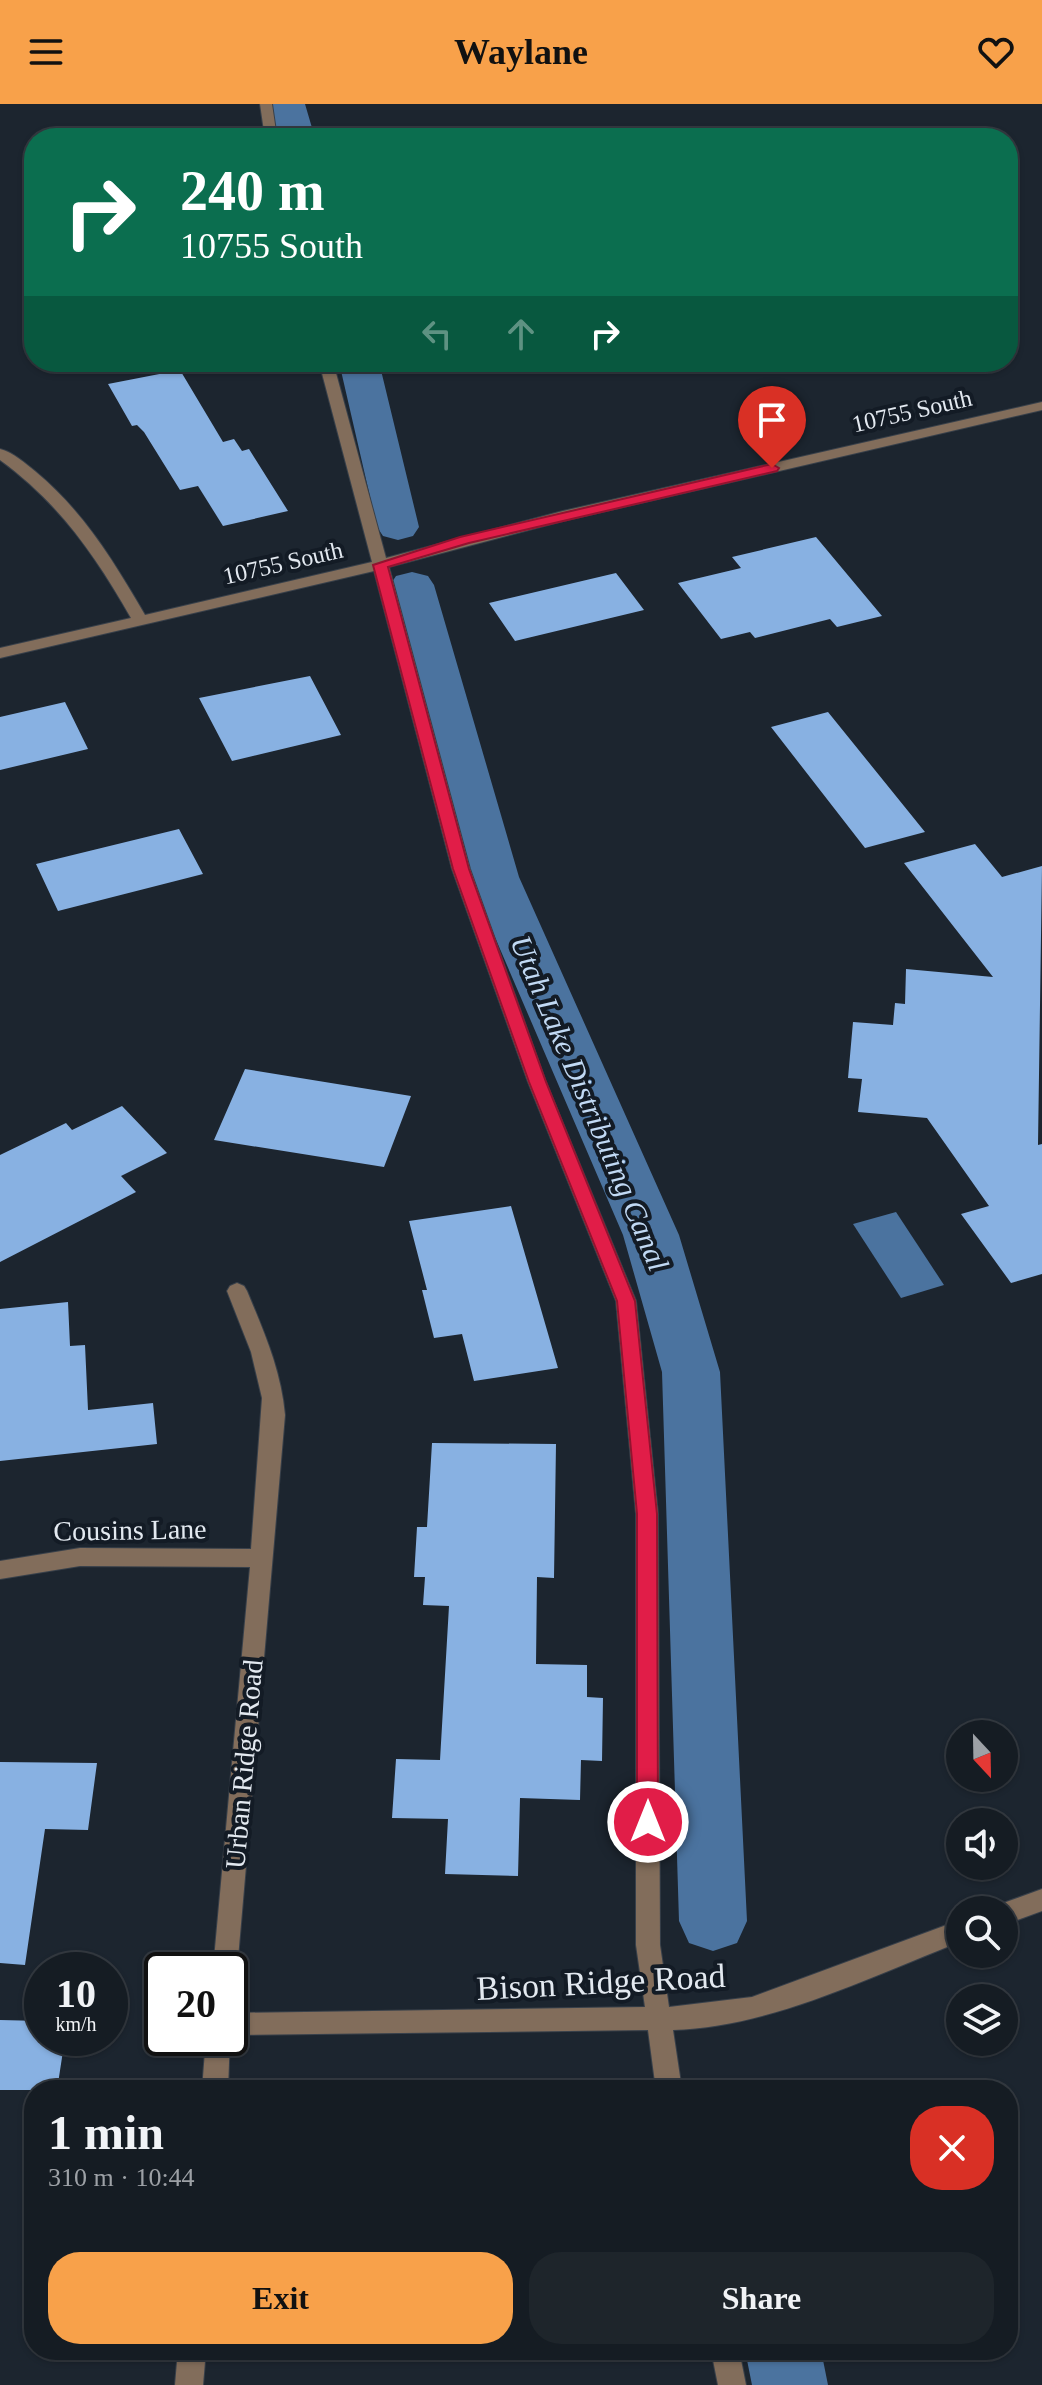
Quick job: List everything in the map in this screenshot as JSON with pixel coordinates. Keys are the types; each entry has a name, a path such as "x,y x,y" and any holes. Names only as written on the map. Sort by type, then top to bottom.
{"street":[{"path":"266,104 270,128"},
{"path":"329,372 461,869 537,1082 626,1301 647,1514 648,1945 667,2080"},
{"name":"10755 South","path":"0,653 380,565 563,516 1042,406"},
{"path":"0,453 43,483 84,527 141,621"},
{"name":"Urban Ridge Road","path":"227,1952 274,1395 264,1356 237,1291"},
{"name":"Cousins Lane","path":"0,1570 93,1556 262,1558"},
{"path":"1018,1909 1042,1900"},
{"name":"Bison Ridge Road","path":"248,2024 690,2018 752,2008 946,1936"},
{"path":"216,2080 218,2056"},
{"path":"189,2385 191,2360"},
{"path":"727,2360 732,2385"}],"water":[{"path":"896,1212 944,1285 901,1298 853,1224"}],"building":[{"path":"181,372 223,442 234,439 242,451 249,449 288,511 223,526 198,486 180,490 144,432 137,425 132,426 108,384"},
{"path":"816,537 882,616 837,627 830,619 755,638 750,632 721,639 678,583 741,568 732,557"},
{"path":"616,573 644,610 515,641 489,603"},
{"path":"310,676 341,735 232,761 199,698"},
{"path":"65,702 88,749 0,770 0,717"},
{"path":"828,712 925,832 865,848 771,727"},
{"path":"179,829 203,874 58,911 36,864"},
{"path":"975,844 1002,877 1042,866 1038,1145 1042,1144 1042,1274 1011,1283 961,1214 989,1206 927,1118 858,1112 862,1079 848,1078 853,1022 893,1025 895,1003 905,1004 906,969 993,977 904,863"},
{"path":"245,1069 411,1096 384,1167 214,1140"},
{"path":"122,1106 167,1153 121,1176 136,1192 0,1262 0,1155 66,1123 72,1130"},
{"path":"511,1206 558,1368 474,1381 462,1334 434,1338 422,1290 427,1290 409,1221"},
{"path":"68,1302 70,1346 85,1345 88,1410 153,1403 157,1444 0,1461 0,1309"},
{"path":"432,1443 556,1444 554,1578 537,1577 536,1664 587,1665 587,1697 603,1698 602,1761 581,1760 580,1800 520,1798 518,1876 445,1874 448,1819 392,1818 396,1759 440,1760 449,1606 423,1605 425,1577 414,1577 417,1527 427,1527"},
{"path":"0,1762 97,1763 88,1830 45,1829 24,1965 0,1963"},
{"path":"0,2020 24,2021 24,2056 62,2056 59,2080 24,2080 24,2090 0,2090"}],"waterway":[{"name":"Utah Lake Distributing Canal","path":"287,104 294,128"},
{"name":"Utah Lake Distributing Canal","path":"361,372 398,527"},
{"name":"Utah Lake Distributing Canal","path":"412,585 494,877 651,1235 691,1372 713,1921"},
{"name":"Utah Lake Distributing Canal","path":"785,2360 790,2385"}],"route":[{"path":"648,1822 647,1514 626,1301 537,1082 461,869 380,565 465,540 772,468"}]}
